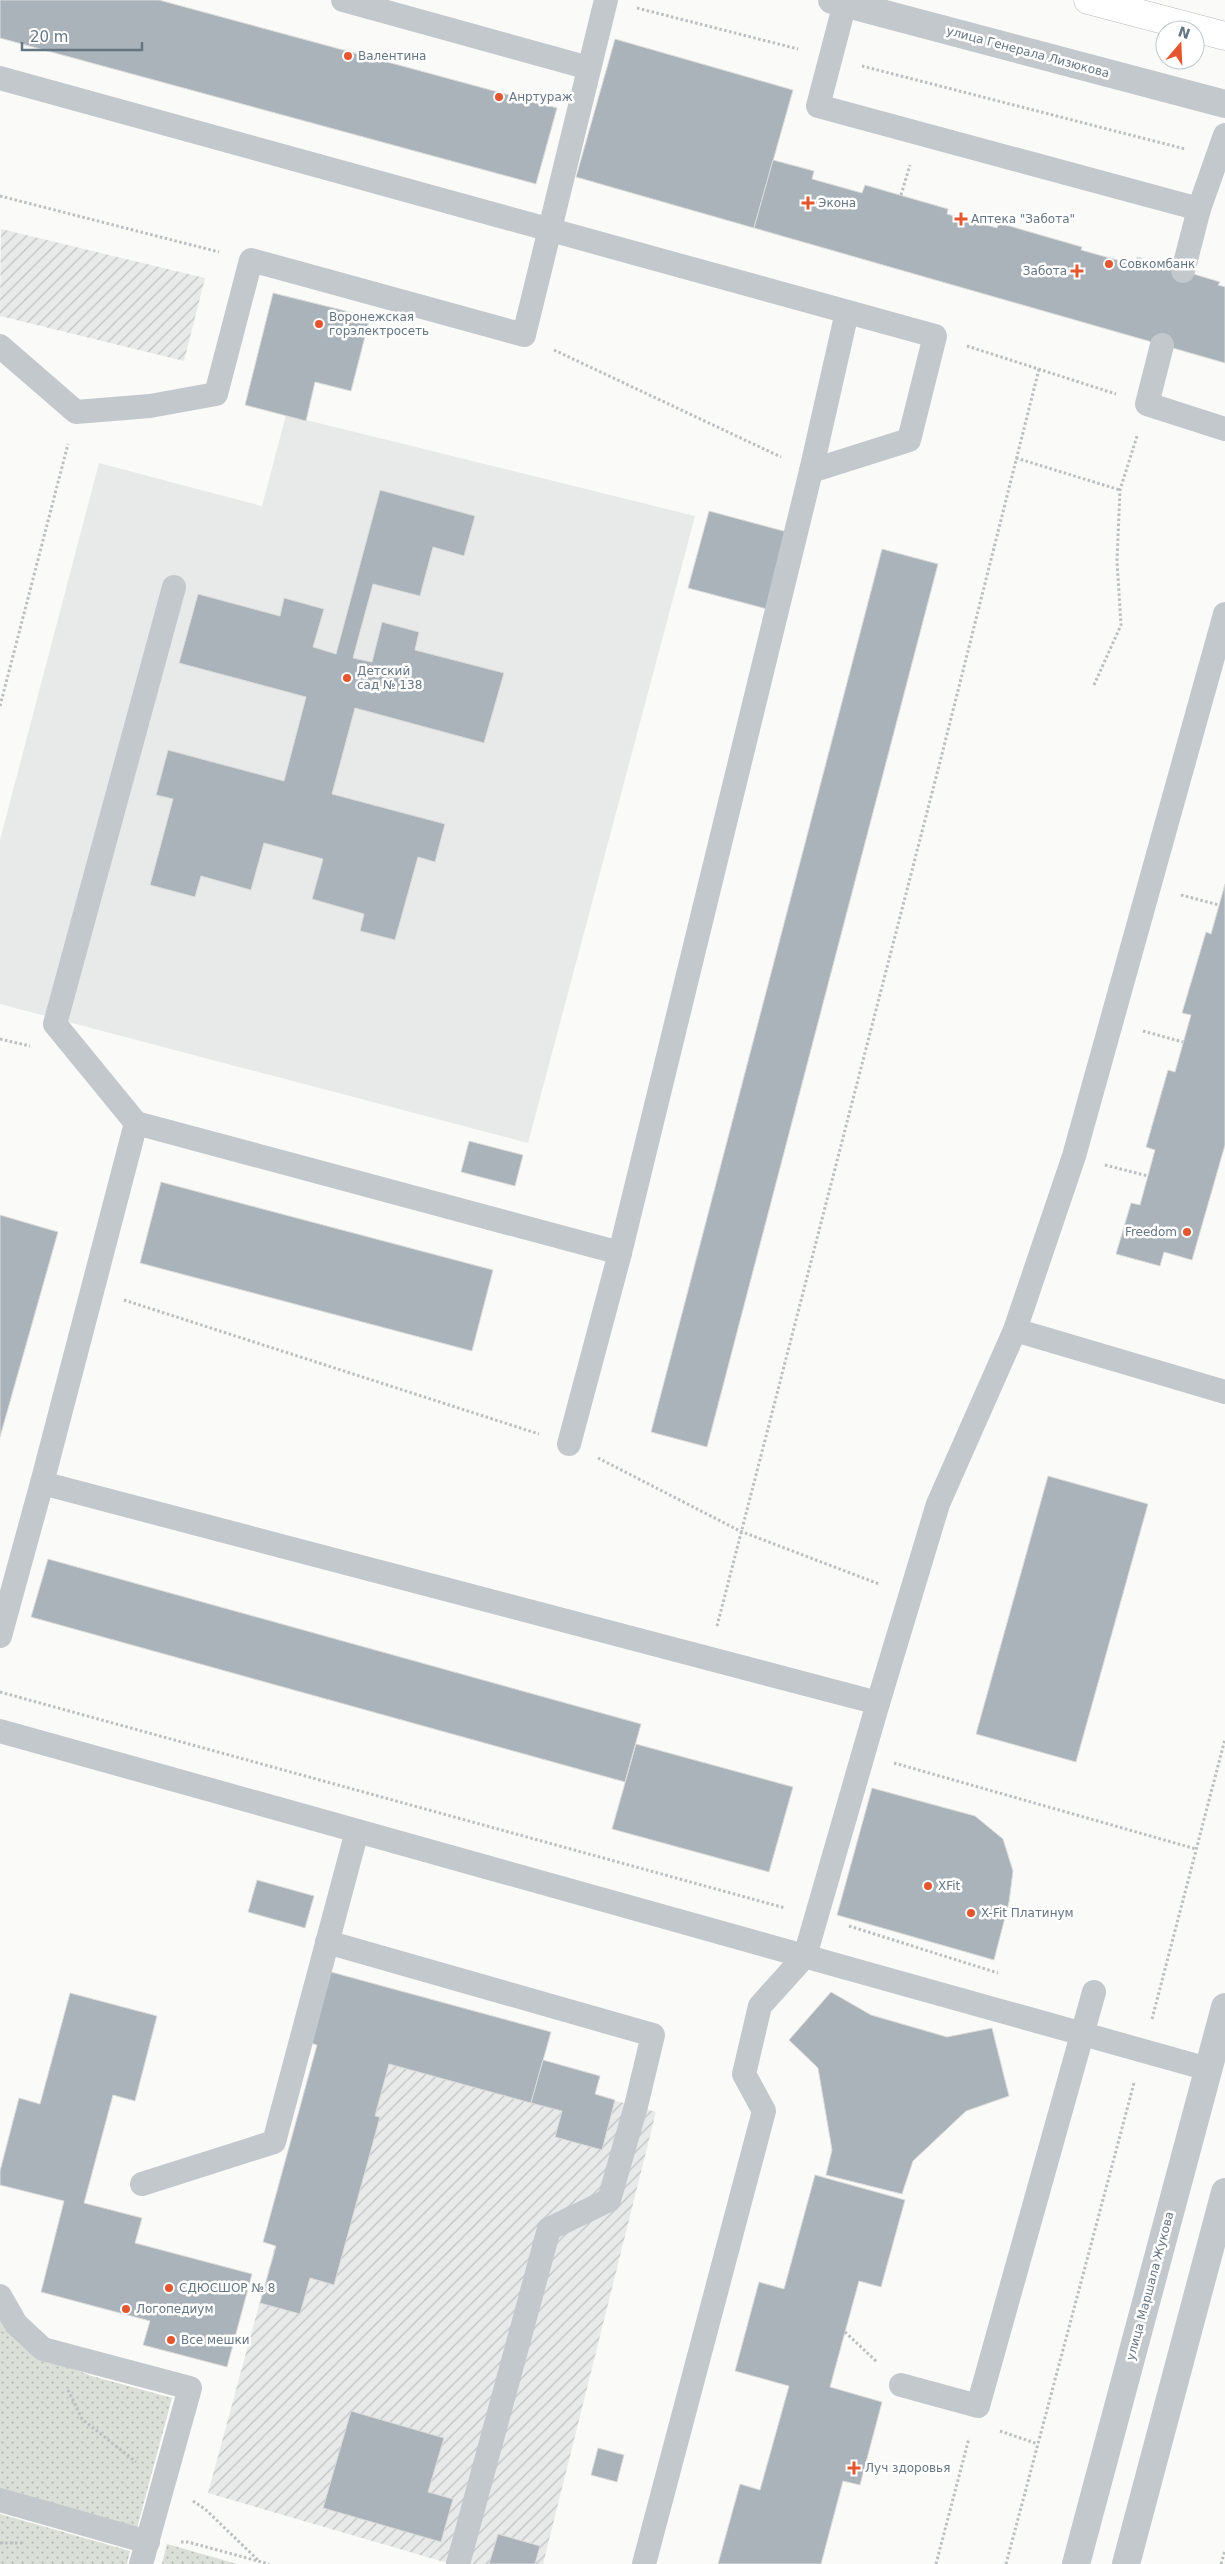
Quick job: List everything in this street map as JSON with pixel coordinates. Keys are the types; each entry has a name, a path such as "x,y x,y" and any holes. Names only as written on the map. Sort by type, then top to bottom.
{"main road":[{"path":"1088,0 1225,36"}],"street":[{"name":"улица Генерала Лизюкова","path":"838,2 1225,104"},
{"name":"улица Маршала Жукова","path":"1076,2564 1225,2007"},
{"path":"1126,2564 1225,2192"}],"lane":[{"path":"343,0 589,68"},
{"path":"0,346 76,412 150,406 216,394 252,260 524,336 549,227 606,0"},
{"path":"838,2 830,58 818,106 1199,209"},
{"path":"0,78 549,227 936,336 908,440 811,471"},
{"path":"1183,271 1199,209 1225,134"},
{"path":"569,1444 620,1253 811,471 847,312"},
{"path":"1162,344 1147,404 1225,429"},
{"path":"174,587 56,1024 136,1123 620,1253"},
{"path":"644,2564 764,2111 744,2074 760,2006 805,1956 938,1504 1015,1330 1074,1156 1225,614"},
{"path":"0,1636 136,1123"},
{"path":"1015,1330 1225,1392"},
{"path":"42,1483 878,1703"},
{"path":"0,1731 1208,2069"},
{"path":"142,2184 274,2142 357,1831"},
{"path":"327,1942 652,2035 636,2106 609,2200 550,2228 458,2564"},
{"path":"901,2385 976,2414 1094,1992"},
{"path":"0,2296 16,2324 43,2349 190,2388 144,2553 0,2500"}],"path":[{"path":"635,7 1217,157"},
{"path":"0,196 252,260"},
{"path":"524,336 811,471"},
{"path":"936,336 1147,404 1120,490 1117,561 1121,625 1094,685"},
{"path":"709,1659 740,1531 863,1063 1039,369"},
{"path":"0,706 76,412"},
{"path":"1016,458 1120,490"},
{"path":"1149,886 1219,906"},
{"path":"1111,1023 1183,1042"},
{"path":"1074,1156 1148,1176"},
{"path":"92,1290 569,1444 740,1531 910,1596"},
{"path":"0,1692 816,1916 1006,1976"},
{"path":"1006,2564 1142,2050 1152,2020 1196,1849 1223,1755 1225,1739"},
{"path":"863,1754 1196,1849"},
{"path":"1143,2018 1152,2020"},
{"path":"845,2332 901,2385"},
{"path":"936,2564 976,2414 1038,2444"},
{"path":"1221,2564 1225,2550"}],"shaded area":[{"path":"1,229 205,278 184,361 0,316"},
{"name":"Детский сад № 138","path":"286,415 695,516 528,1143 0,1004 0,840 99,463 262,506"},
{"path":"331,1972 551,2032 543,2060 600,2076 595,2095 656,2112 543,2564 451,2564 208,2493 275,2246 263,2242 317,2045 311,2043"},
{"path":"0,2315 55,2362 92,2376 172,2398 137,2528 0,2489"},
{"path":"0,2514 130,2551 127,2564 0,2564"},
{"path":"167,2544 237,2564 162,2564"}],"building":[{"path":"0,0 159,0 557,108 536,184 0,38"},
{"path":"615,39 793,90 754,228 576,177"},
{"path":"773,160 814,171 812,179 862,193 865,185 948,209 947,214 997,228 999,223 1082,247 1081,250 1135,265 1137,257 1220,282 1218,285 1225,287 1225,363 754,228"},
{"path":"273,293 370,317 351,391 315,382 306,421 245,405"},
{"path":"380,490 475,516 464,556 433,547 420,596 373,584 353,658 372,662 382,622 419,632 415,650 504,673 484,743 355,708 332,794 445,824 435,862 418,857 395,940 360,931 364,914 312,899 323,859 264,843 251,890 201,876 195,897 150,885 173,799 156,795 168,750 284,781 306,697 179,663 198,594 280,616 284,598 324,609 313,647 336,654"},
{"path":"709,511 787,532 767,609 688,588"},
{"path":"882,549 938,564 707,1447 651,1432"},
{"path":"1225,884 1225,1145 1192,1260 1164,1252 1160,1266 1116,1254 1131,1203 1140,1205 1155,1150 1146,1147 1168,1070 1175,1072 1191,1015 1182,1013 1206,932 1211,934"},
{"path":"469,1141 523,1155 515,1186 461,1172"},
{"path":"161,1182 493,1270 472,1351 140,1263"},
{"path":"0,1215 58,1232 0,1437"},
{"path":"1048,1476 1148,1504 1076,1762 976,1734"},
{"path":"48,1559 641,1724 625,1782 31,1617"},
{"path":"636,1744 793,1787 769,1872 612,1829"},
{"name":"XFit","path":"872,1788 975,1816 1003,1839 1013,1871 1009,1902 994,1960 837,1915"},
{"path":"257,1880 314,1896 305,1928 248,1912"},
{"path":"331,1972 551,2032 531,2103 389,2064 375,2116 380,2117 334,2285 310,2278 300,2314 260,2303 276,2246 263,2242 317,2045 311,2043"},
{"path":"831,1992 871,2015 947,2037 992,2028 1009,2096 966,2111 913,2161 902,2194 826,2175 832,2150 818,2068 789,2040"},
{"path":"70,1993 157,2016 135,2101 113,2095 84,2203 142,2218 135,2243 252,2274 227,2367 143,2345 150,2321 41,2292 64,2201 0,2185 0,2171 19,2098 40,2104"},
{"path":"543,2060 600,2076 595,2094 615,2100 602,2150 555,2137 562,2111 531,2103"},
{"path":"815,2175 905,2200 881,2287 859,2281 830,2387 882,2402 860,2485 843,2481 821,2564 718,2564 740,2484 760,2490 789,2386 735,2371 759,2282 784,2289"},
{"path":"351,2411 444,2438 428,2492 453,2499 441,2542 323,2508"},
{"path":"598,2448 624,2455 617,2482 591,2475"},
{"path":"498,2534 540,2546 535,2564 489,2564"}],"place":[{"name":"Валентина","path":"348,56"},
{"name":"Анртураж","path":"499,97"},
{"name":"Экона","path":"808,203"},
{"name":"Аптека \"Забота\"","path":"961,219"},
{"name":"Совкомбанк","path":"1109,264"},
{"name":"Забота","path":"1077,271"},
{"name":"Воронежская горэлектросеть","path":"319,324"},
{"name":"Детский сад № 138","path":"347,678"},
{"name":"Freedom","path":"1187,1232"},
{"name":"XFit","path":"928,1886"},
{"name":"X-Fit Платинум","path":"971,1913"},
{"name":"СДЮСШОР № 8","path":"169,2288"},
{"name":"Логопедиум","path":"126,2309"},
{"name":"Все мешки","path":"171,2340"},
{"name":"Луч здоровья","path":"854,2468"}]}
